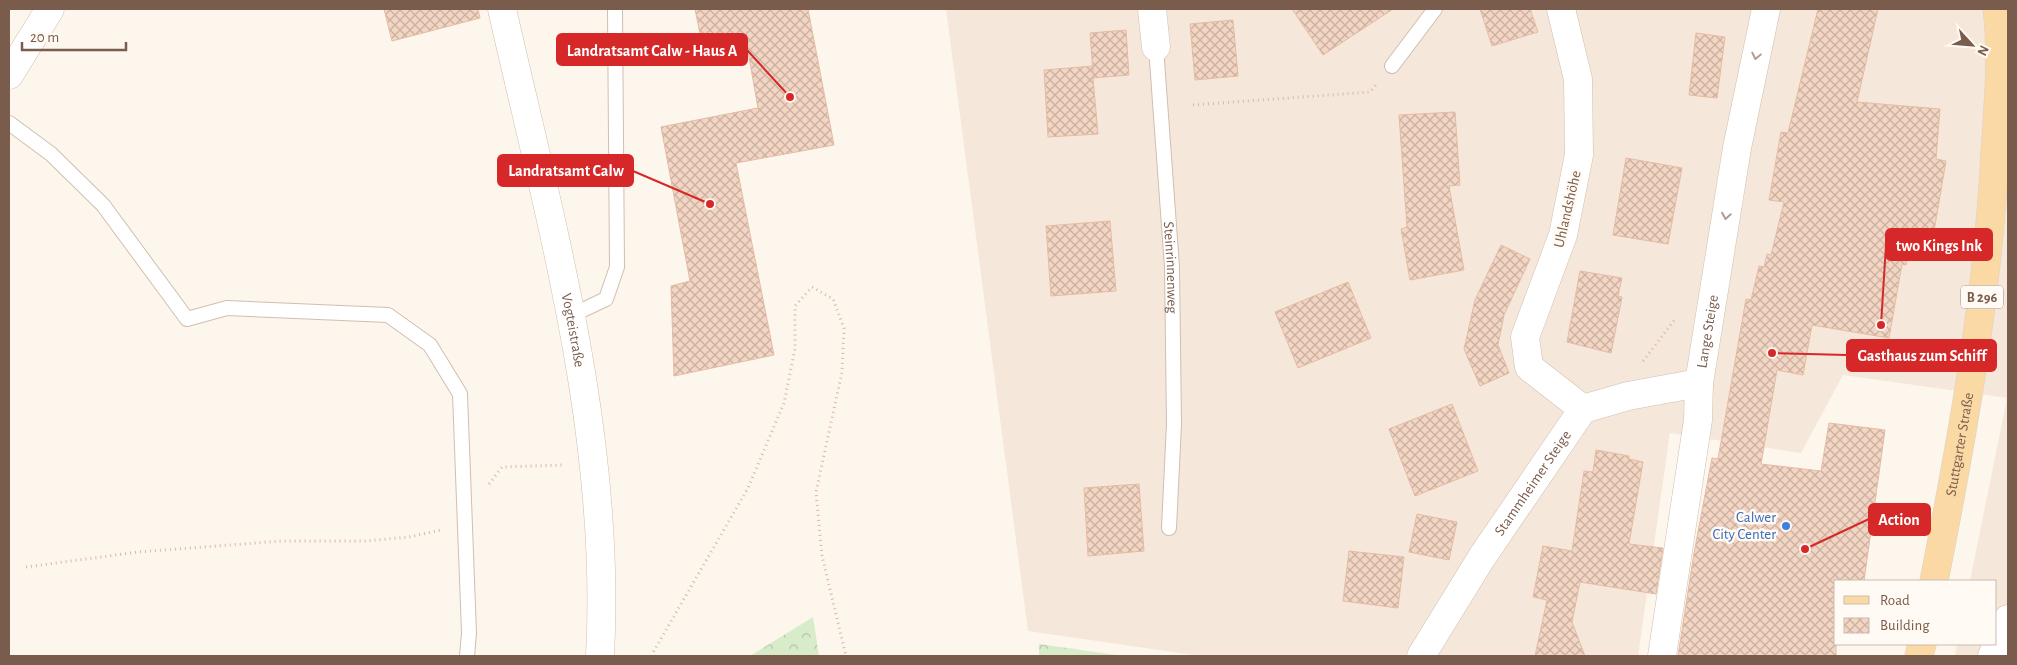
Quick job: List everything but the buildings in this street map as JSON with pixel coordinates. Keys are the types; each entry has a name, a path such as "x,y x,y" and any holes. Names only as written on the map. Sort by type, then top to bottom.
{"main road":[{"name":"Stuttgarter Straße","path":"1934,580 1966,412 1992,223 2000,30 1996,9"}],"street":[{"path":"9,75 50,9"},
{"name":"Vogteistraße","path":"502,9 572,316 595,462 603,602 600,656"},
{"name":"Steinrinnenweg","path":"1152,9 1156,46"},
{"name":"Uhlandshöhe","path":"1561,9 1578,79 1579,155 1563,235 1525,337 1529,367 1583,409"},
{"name":"Lange Steige","path":"1662,656 1698,420 1698,383 1737,148 1766,9"},
{"path":"1583,409 1628,396 1698,383"},
{"name":"Stammheimer Steige","path":"1421,656 1482,557 1583,409"},
{"path":"1997,644 2008,619"}],"lane":[{"path":"572,316 606,299 617,267 615,9"},
{"path":"1392,66 1435,9"},
{"name":"Steinrinnenweg","path":"1156,46 1172,267 1174,424 1169,528"},
{"path":"9,123 51,154 103,205 187,318 227,308 388,315 430,345 460,394 469,634 467,656"}],"path":[{"path":"1193,105 1370,92 1392,66"},
{"path":"651,656 752,479 784,402 795,349 795,306 812,287 833,299 844,328 842,372 816,492 822,556 846,656"},
{"path":"1628,396 1628,382 1686,303 1711,307"},
{"path":"486,487 502,467 553,465"},
{"path":"26,567 138,552 282,541 366,541 409,537 464,525"}],"shaded area":[{"path":"946,9 2008,9 2008,656 1955,656 1957,645 1997,645 1997,580 1970,580 2007,398 1843,375 1801,453 1670,433 1638,656 1200,656 1028,631"}],"green space":[{"path":"813,617 819,656 750,656"},
{"path":"1039,644 1123,656 1039,656"}],"place":[{"name":"Landratsamt Calw - Haus A","path":"790,97"},
{"name":"Landratsamt Calw","path":"710,204"},
{"name":"two Kings Ink","path":"1881,325"},
{"name":"Gasthaus zum Schiff","path":"1772,353"},
{"name":"Calwer City Center","path":"1786,526"},
{"name":"Action","path":"1805,549"}]}
